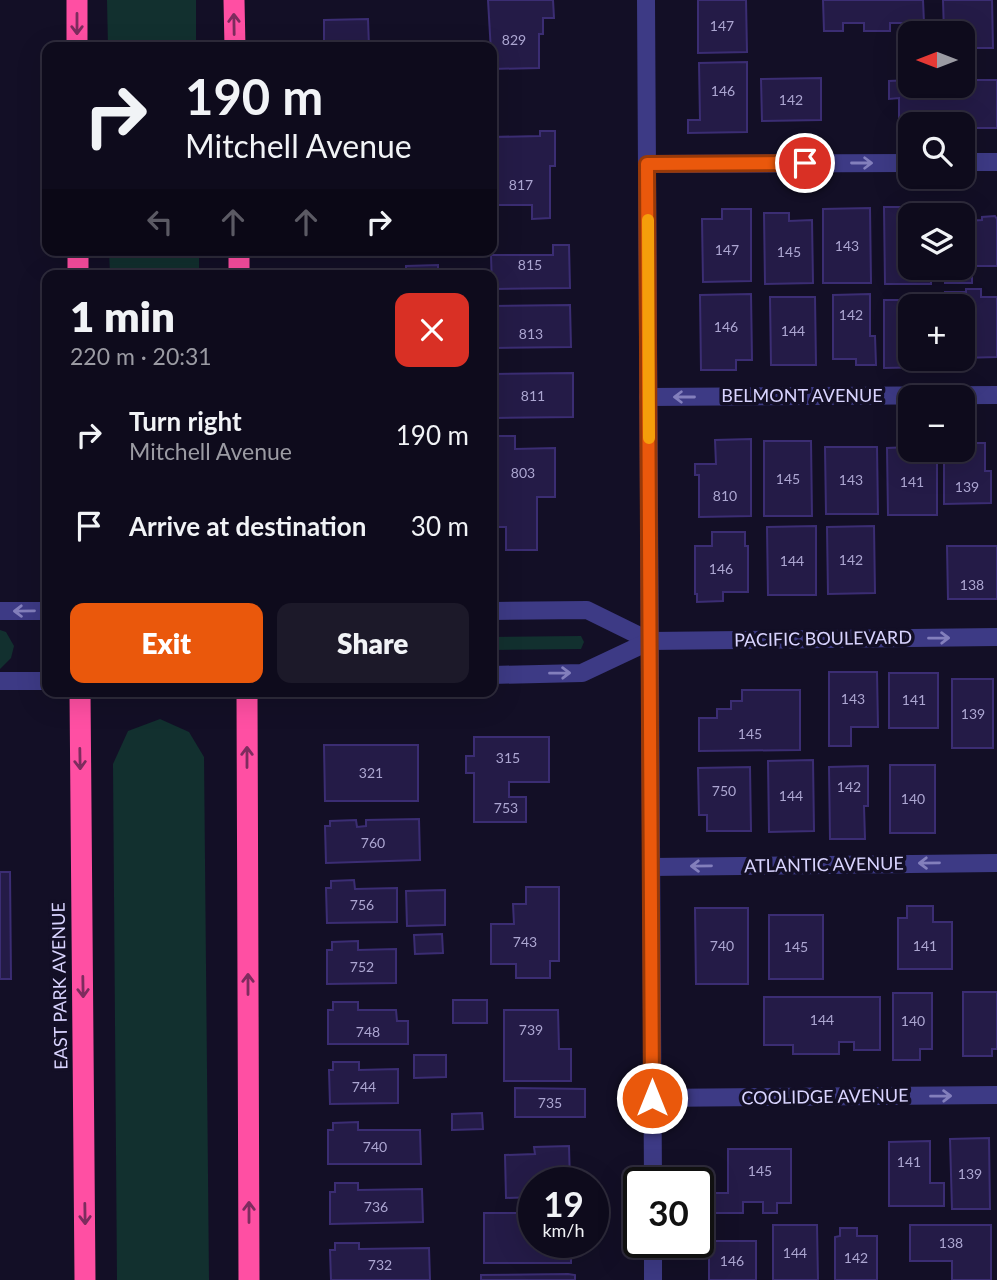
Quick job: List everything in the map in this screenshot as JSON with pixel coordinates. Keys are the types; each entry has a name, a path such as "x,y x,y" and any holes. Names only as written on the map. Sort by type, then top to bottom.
{"highway":[{"path":"77,0 77,42"},
{"path":"234,0 235,42"},
{"name":"EAST PARK AVENUE","path":"80,697 85,1280"},
{"path":"247,697 249,1280"}],"street":[{"path":"646,0 653,1167"},
{"path":"975,162 997,162"},
{"path":"647,164 898,163"},
{"name":"BELMONT AVENUE","path":"648,397 997,394"},
{"name":"PACIFIC BOULEVARD","path":"497,611 587,610 650,641"},
{"path":"0,611 42,611"},
{"name":"PACIFIC BOULEVARD","path":"497,675 582,673 650,641 997,637"},
{"path":"0,681 42,681"},
{"name":"ATLANTIC AVENUE","path":"651,867 997,863"},
{"name":"COOLIDGE AVENUE","path":"652,1098 997,1095"},
{"path":"653,1258 653,1280"}],"green space":[{"path":"107,0 196,0 196,42 108,42"},
{"path":"109,256 199,256 199,270 110,270"},
{"path":"0,630 6,632 14,646 11,658 0,669"},
{"path":"581,636 584,642 581,649 497,650 497,637"},
{"path":"160,719 189,732 204,757 209,1280 117,1280 113,764 128,731"}],"building":[{"path":"488,0 553,0 554,18 543,18 543,34 539,34 539,68 497,69 497,42 490,42"},
{"path":"698,0 746,0 747,52 698,53"},
{"path":"823,0 923,0 924,21 890,23 890,31 864,31 864,23 843,23 843,31 824,31"},
{"path":"943,0 992,0 993,48 975,48 975,21 944,21"},
{"path":"368,19 369,42 324,42 324,20"},
{"path":"747,62 747,132 688,133 688,120 700,120 699,63"},
{"path":"821,78 821,120 762,121 761,79"},
{"path":"975,80 997,80 997,128 975,128 975,112 899,112 899,98 975,98"},
{"path":"889,81 898,81 899,98 889,99"},
{"path":"540,131 555,131 555,166 550,166 550,218 532,219 532,205 497,205 497,137 540,136"},
{"path":"884,207 898,207 898,280 931,280 931,284 885,284"},
{"path":"870,208 871,283 823,283 823,209"},
{"path":"722,209 751,209 751,281 703,282 702,219 722,219"},
{"path":"764,213 789,213 789,221 812,220 813,283 765,284"},
{"path":"995,216 997,219 997,266 975,266 975,220 982,220 982,217"},
{"path":"553,245 569,245 570,288 497,289 497,270 491,270 491,256 553,255"},
{"path":"438,265 438,270 406,270 406,266"},
{"path":"945,280 972,280 972,283 945,283"},
{"path":"966,289 981,289 981,297 997,297 997,357 975,358 975,294 945,294 966,292"},
{"path":"751,294 752,360 736,360 736,370 701,370 700,295"},
{"path":"870,294 870,336 875,336 876,365 856,365 856,359 833,359 833,295"},
{"path":"770,297 815,297 816,365 771,365"},
{"path":"884,300 898,300 898,368 884,368"},
{"path":"570,305 571,347 497,348 497,306"},
{"path":"573,373 573,417 497,418 497,374"},
{"path":"497,436 515,436 515,449 555,448 555,497 537,497 537,550 506,550 506,527 497,527"},
{"path":"751,439 751,516 699,517 699,475 695,475 695,464 716,464 715,440"},
{"path":"764,441 811,441 812,516 764,516"},
{"path":"975,443 985,443 985,471 991,471 991,503 944,504 944,462 975,462"},
{"path":"825,447 877,447 878,514 826,514"},
{"path":"887,448 898,448 898,462 937,462 937,515 888,515"},
{"path":"816,526 816,595 768,595 767,527"},
{"path":"874,526 875,593 828,594 827,527"},
{"path":"712,532 745,532 745,546 748,546 748,592 723,592 723,601 697,602 695,546 712,546"},
{"path":"947,546 997,546 997,599 948,599"},
{"path":"829,672 877,672 878,727 851,727 851,746 829,746"},
{"path":"889,673 938,673 938,728 889,728"},
{"path":"952,679 993,679 993,748 952,748"},
{"path":"742,690 800,690 800,750 699,751 699,718 717,718 717,709 731,709 731,701 742,701"},
{"path":"474,737 549,737 549,782 509,782 509,797 526,797 526,822 474,822 474,773 466,773 466,756 474,756"},
{"path":"324,745 418,745 418,801 325,801"},
{"path":"813,760 814,831 769,832 768,761"},
{"path":"890,765 935,765 935,833 890,833"},
{"path":"868,766 868,806 864,806 865,839 830,839 829,767"},
{"path":"750,767 751,831 707,831 707,815 699,815 698,768"},
{"path":"419,819 420,860 326,863 325,826 330,826 330,821 356,820 357,827 366,826 366,820"},
{"path":"0,872 10,872 11,979 0,979"},
{"path":"354,880 355,889 397,888 397,922 327,923 326,888 331,888 331,881"},
{"path":"526,887 559,887 559,961 550,961 550,978 516,978 516,964 491,964 491,924 514,924 513,904 526,904"},
{"path":"445,890 445,925 407,926 406,891"},
{"path":"907,906 933,906 933,922 952,922 952,969 898,969 898,918 907,918"},
{"path":"695,908 748,908 748,984 696,984"},
{"path":"769,915 823,915 823,979 769,979"},
{"path":"442,934 443,953 415,954 414,935"},
{"path":"358,941 358,950 396,949 396,983 327,984 327,950 332,950 332,942"},
{"path":"963,992 997,992 997,1049 992,1049 992,1056 963,1056"},
{"path":"893,993 932,993 932,1049 920,1049 920,1060 893,1060"},
{"path":"764,997 880,997 880,1050 854,1050 854,1042 839,1042 839,1054 793,1054 793,1045 764,1045"},
{"path":"453,1000 487,1000 487,1023 453,1023"},
{"path":"333,1002 358,1002 358,1010 396,1010 397,1021 408,1021 408,1044 328,1044 328,1010 333,1010"},
{"path":"504,1010 558,1010 559,1049 571,1049 571,1081 504,1081"},
{"path":"414,1055 446,1055 446,1077 414,1078"},
{"path":"333,1062 359,1062 359,1070 398,1069 398,1103 330,1104 329,1070 333,1070"},
{"path":"515,1088 585,1089 585,1117 515,1117"},
{"path":"482,1113 483,1129 452,1130 452,1114"},
{"path":"358,1122 358,1130 420,1130 421,1164 328,1164 328,1130 333,1130 333,1123"},
{"path":"989,1138 990,1209 952,1209 950,1139"},
{"path":"930,1141 930,1183 944,1183 944,1206 889,1206 889,1142"},
{"path":"569,1146 570,1167 518,1167 518,1198 506,1198 505,1155 535,1154 534,1147"},
{"path":"728,1149 791,1149 791,1203 777,1203 777,1213 763,1213 763,1202 743,1202 743,1213 714,1213 714,1193 728,1193"},
{"path":"335,1183 358,1183 358,1190 422,1189 423,1222 330,1224 330,1192 335,1192"},
{"path":"484,1213 518,1213 518,1258 571,1258 571,1263 484,1263"},
{"path":"773,1225 817,1225 818,1280 773,1280"},
{"path":"910,1225 991,1225 991,1280 952,1280 952,1261 910,1261"},
{"path":"840,1228 857,1228 857,1236 877,1236 877,1280 835,1280 835,1237 840,1236"},
{"path":"714,1241 756,1241 756,1280 709,1280 709,1258 714,1258"},
{"path":"335,1243 359,1243 359,1249 429,1248 430,1280 331,1280 330,1250 335,1250"},
{"path":"481,1275 575,1275 575,1280 481,1280"}],"slow traffic":[{"path":"648,220 649,438"}],"route":[{"path":"652,1098 647,164 805,163"}]}
